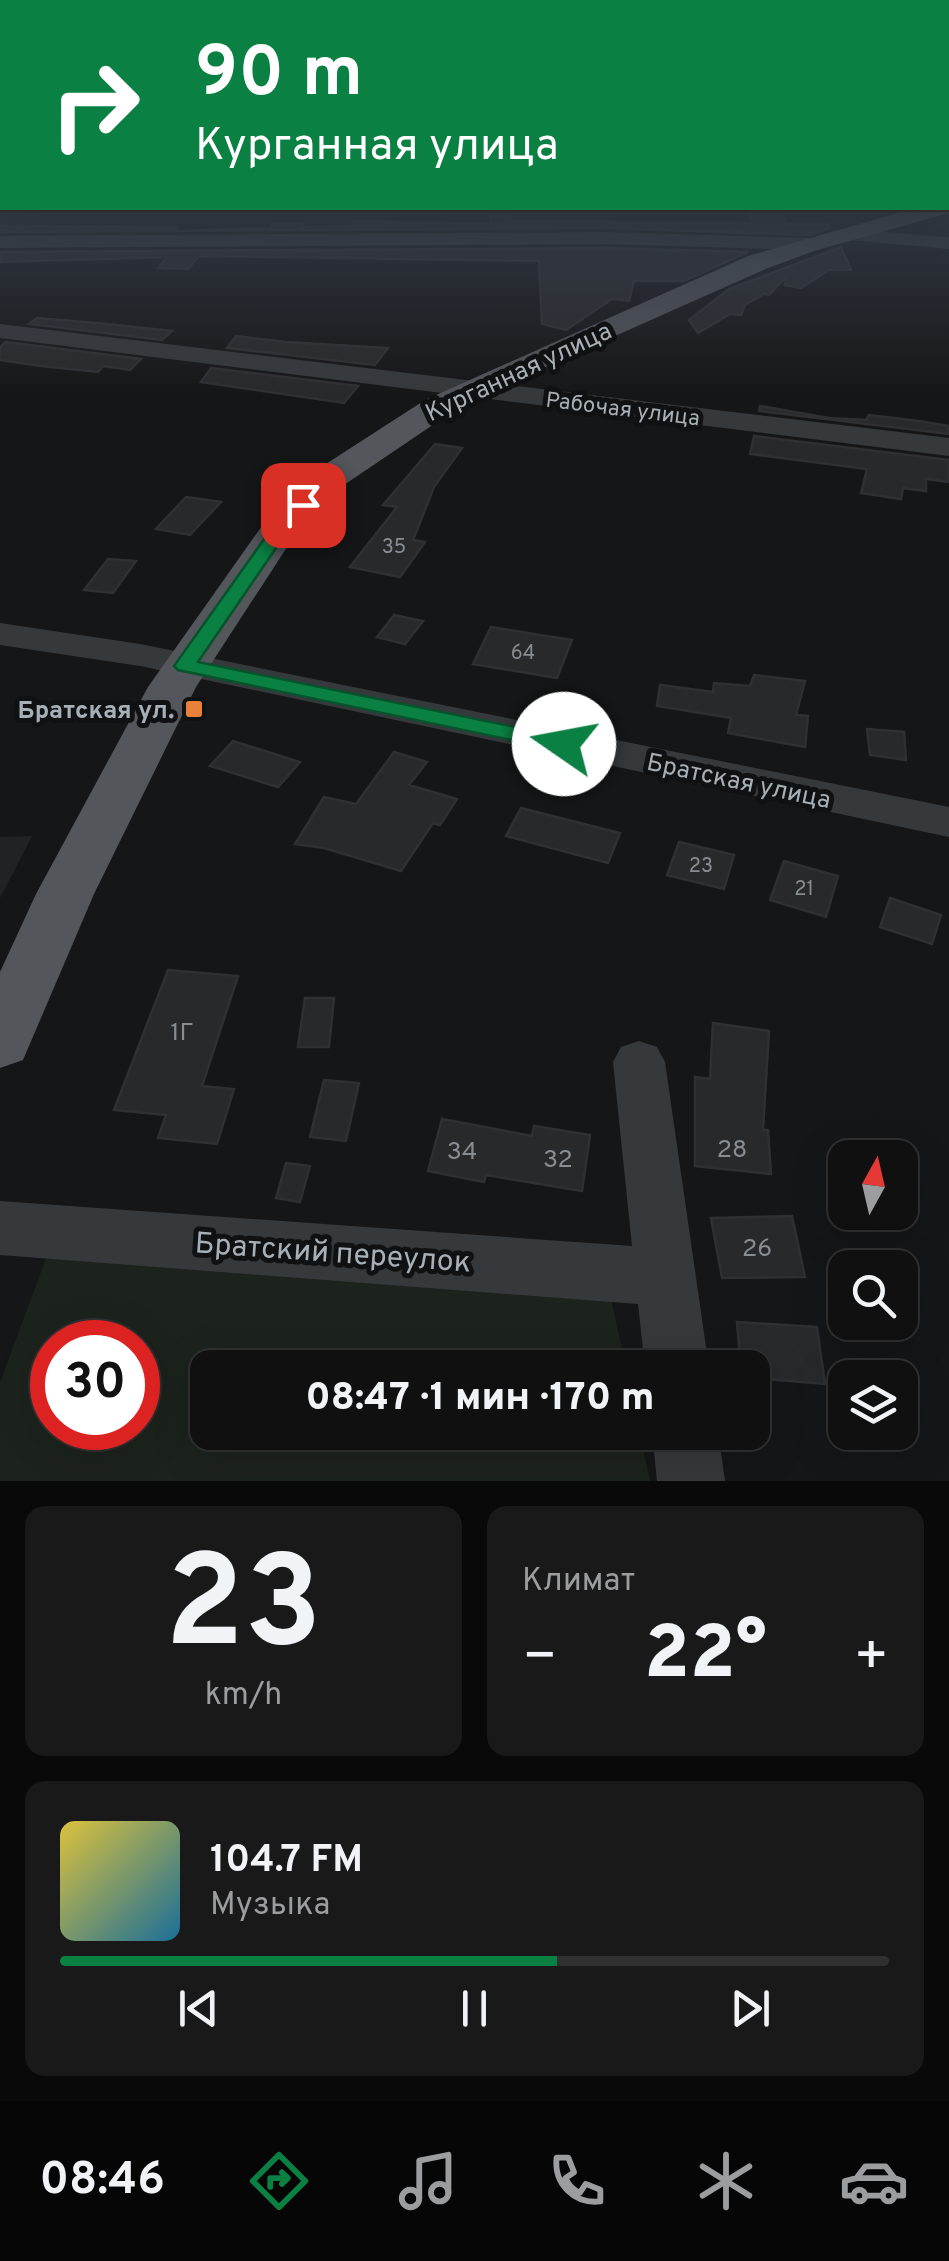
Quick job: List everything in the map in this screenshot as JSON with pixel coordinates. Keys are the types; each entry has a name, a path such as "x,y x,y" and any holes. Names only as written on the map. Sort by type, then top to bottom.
{"main road":[{"name":"Курганная улица","path":"0,1042 65,894 185,666 278,532 328,479 383,440 468,390 767,259"}],"street":[{"name":"Рабочая улица","path":"0,331 243,357 468,390 949,447"},
{"name":"Братская улица","path":"0,634 140,655 949,822"},
{"path":"639,1062 675,1350"},
{"name":"Братский переулок","path":"0,1228 665,1276"},
{"path":"687,1450 691,1481"}],"shaded area":[{"path":"32,836 0,898 0,837"},
{"path":"48,1253 610,1294 622,1350 190,1350 190,1450 644,1450 650,1481 0,1481 0,1382"}],"building":[{"path":"0,259 96,259 0,262"},
{"path":"165,259 196,259 188,269 158,268"},
{"path":"414,259 732,259 684,281 634,281 629,301 612,299 566,330 542,324 539,261"},
{"path":"809,259 846,259 851,270 829,270 801,288 785,285 786,277 769,295 745,305 741,315 730,314 698,333 689,320 729,289"},
{"path":"37,318 172,331 162,340 29,324"},
{"path":"236,336 388,348 375,365 227,348"},
{"path":"6,342 141,359 130,370 103,366 98,372 41,366 0,360 0,347"},
{"path":"211,368 358,386 344,403 201,382"},
{"path":"760,406 829,418 866,420 869,415 919,421 949,426 949,434 759,411"},
{"path":"754,436 949,460 949,482 926,479 926,491 903,488 901,499 861,493 867,469 750,454"},
{"path":"435,444 462,448 434,487 413,540 425,542 400,577 350,567 397,507 383,505"},
{"path":"186,497 221,502 190,535 156,529"},
{"path":"108,559 136,561 113,593 84,590"},
{"path":"394,615 423,621 405,644 377,637"},
{"path":"491,627 572,640 557,678 473,664"},
{"path":"754,675 805,681 796,715 808,716 805,747 728,733 731,718 657,706 660,685 713,692 714,683 750,686"},
{"path":"867,729 904,732 906,760 870,755"},
{"path":"233,741 300,762 278,787 210,766"},
{"path":"394,752 427,762 409,785 457,799 440,825 433,823 401,871 324,848 295,844 324,797 356,804"},
{"path":"521,808 620,833 608,863 506,836"},
{"path":"679,842 734,855 724,889 667,875"},
{"path":"784,861 838,876 826,917 770,900"},
{"path":"890,898 941,915 932,944 880,927"},
{"path":"168,970 238,976 202,1086 234,1089 217,1144 158,1138 166,1115 114,1110"},
{"path":"305,998 334,998 329,1047 298,1047"},
{"path":"713,1023 769,1031 763,1130 768,1130 771,1174 695,1166 695,1077 710,1079"},
{"path":"324,1080 359,1083 346,1141 310,1137"},
{"path":"442,1119 532,1136 534,1126 590,1135 582,1191 486,1175 484,1182 428,1171"},
{"path":"286,1163 310,1166 300,1202 276,1198"},
{"path":"792,1216 805,1277 722,1278 711,1218"},
{"path":"737,1322 817,1327 825,1384 770,1379 770,1350 739,1350"}],"place":[{"name":"Братская ул.","path":"194,709"}],"route":[{"path":"303,505 278,532 185,666 564,744"}]}
